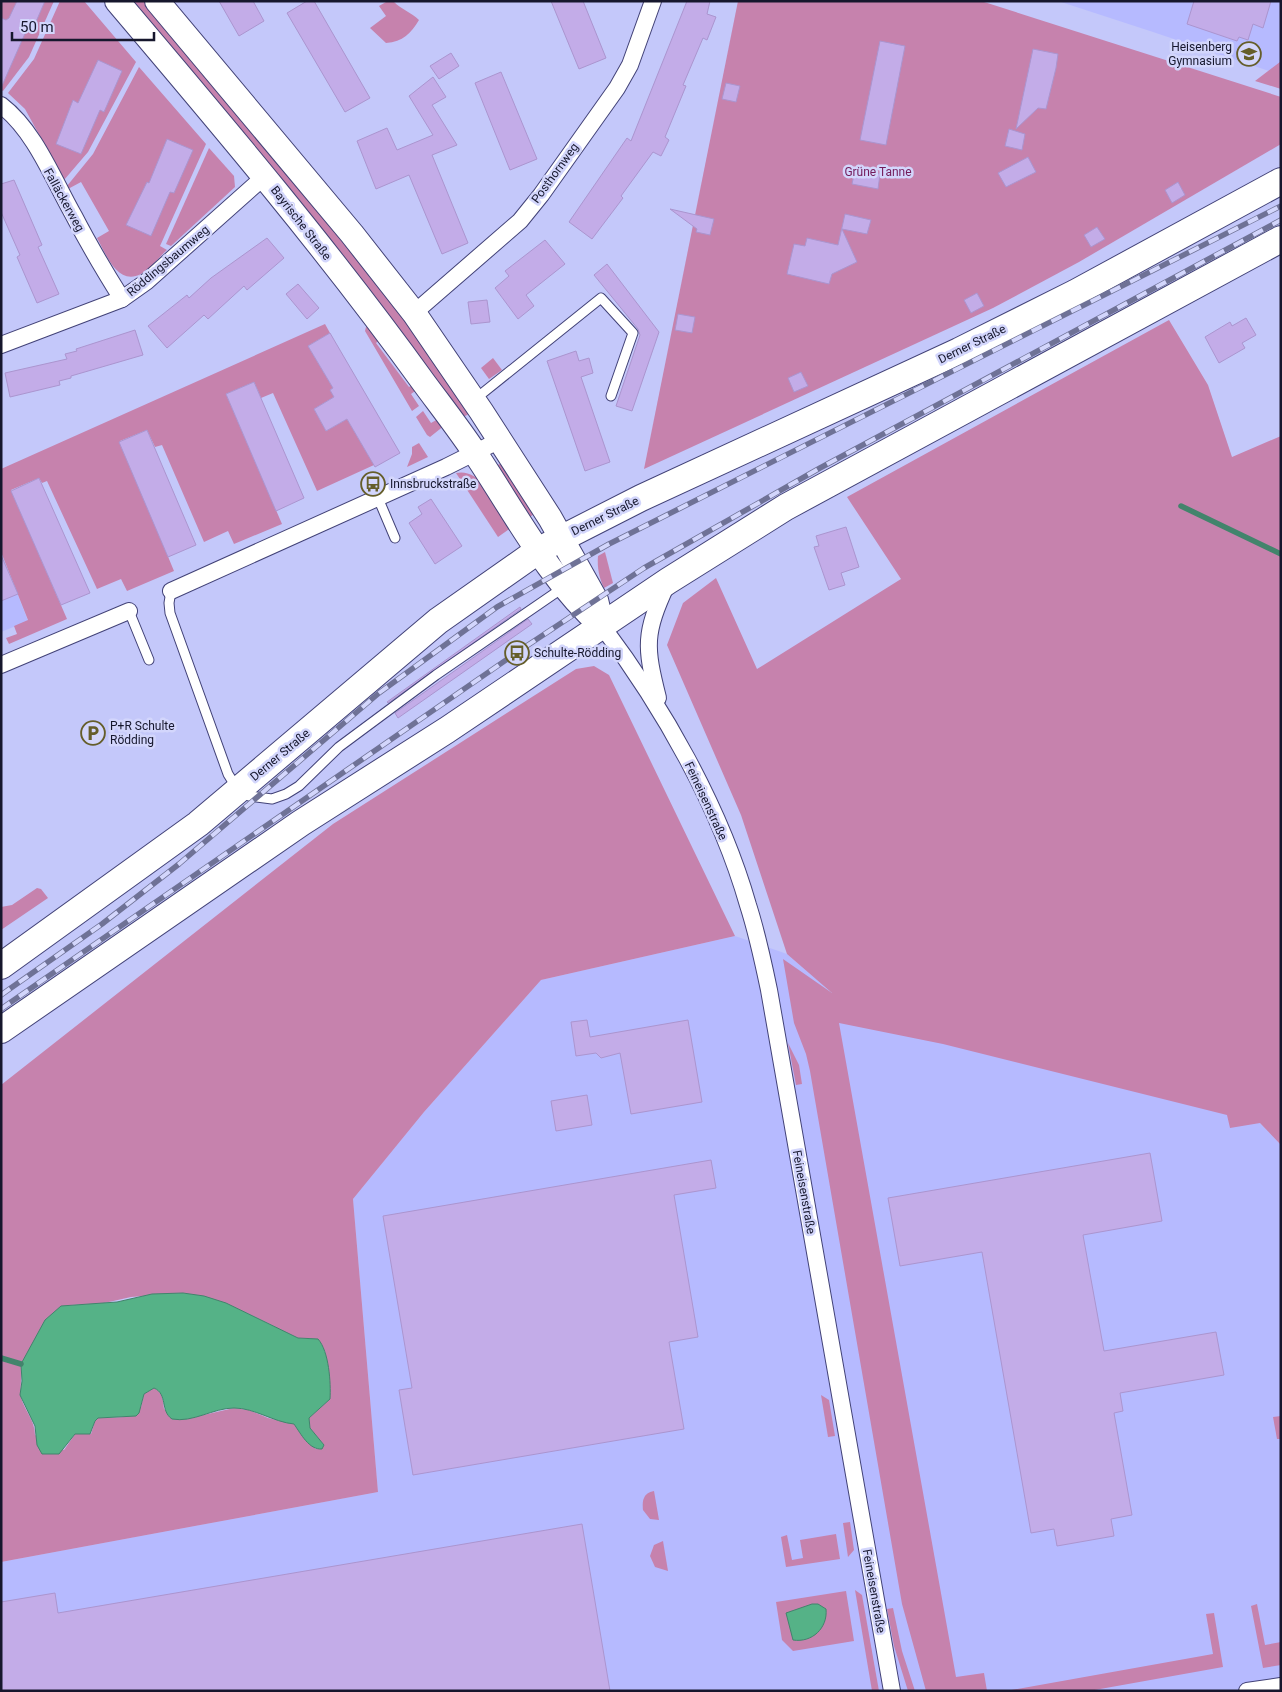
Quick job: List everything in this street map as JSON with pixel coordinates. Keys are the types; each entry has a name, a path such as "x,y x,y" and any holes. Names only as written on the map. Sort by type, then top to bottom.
{"main road":[{"name":"Derner Straße","path":"1,966 147,862 238,790 438,621 550,544 968,346 1158,250 1281,181"},
{"path":"1,1030 301,823 448,730 668,581 786,507 1281,239"}],"street":[{"name":"Bayrische Straße","path":"117,1 264,176 370,309 475,453 550,544"},
{"name":"Bayrische Straße","path":"157,1 352,234 414,313 500,440 550,544 573,581 596,600 602,626"},
{"name":"Posthornweg","path":"414,313 520,221 541,195 617,88 630,66 653,1"},
{"name":"Falläckerweg","path":"1,105 17,117 28,134 94,254 122,299"},
{"name":"Röddingsbaumweg","path":"1,345 122,299 146,282 264,176"},
{"path":"171,591 378,498 500,440"},
{"name":"Feineisenstraße","path":"660,710 650,667 648,642 650,624 668,581"},
{"path":"1,665 129,611"},
{"name":"Feineisenstraße","path":"602,626 660,710 691,767 727,844 748,904 773,1009 892,1691"},
{"path":"1247,1691 1281,1686"}],"lane":[{"path":"474,400 601,298 633,333 611,396"},
{"path":"378,498 395,538"},
{"path":"171,591 170,613 225,765 238,790 258,799 272,799 286,794 298,786 339,747 508,625 573,581"},
{"path":"129,611 149,660"}],"shaded area":[{"name":"Heisenberg Gymnasium","path":"1058,1 1281,1 1281,75 1153,32"},
{"path":"1,552 28,621 1,632"},
{"path":"735,936 787,954 839,999 1260,1123 1281,1145 1281,1691 1,1691 1,1562 378,1492 353,1199 424,1112 541,980"},
{"path":"183,1293 204,1296 226,1303 298,1338 318,1339 322,1344 327,1359 330,1376 330,1399 309,1418 310,1428 324,1445 322,1449 317,1449 309,1444 294,1424 242,1409 218,1410 188,1419 172,1419 166,1412 161,1394 154,1388 144,1394 139,1413 136,1416 98,1418 90,1434 75,1434 59,1454 42,1454 37,1445 35,1426 20,1395 22,1381 21,1364 45,1320 61,1306 117,1302 152,1294"},
{"path":"812,1604 818,1604 826,1609 826,1616 821,1628 812,1637 793,1640 786,1613"}],"green space":[{"path":"1,1 54,1 29,57 3,91 1,90"},
{"path":"60,1 84,1 136,62 88,152 64,180 25,109 8,93 34,59"},
{"path":"126,1 150,1 343,232 471,413 461,418"},
{"name":"Grüne Tanne","path":"738,1 981,1 1281,97 1281,144 1079,262 993,308 644,469"},
{"path":"386,2 394,2 419,20 413,29 402,39 386,43 370,28 386,16 379,6"},
{"path":"1280,62 1281,89 1255,81"},
{"path":"139,67 206,144 160,246 167,250 148,270 133,277 125,276 119,272 104,252 97,238 109,231 81,182 68,189 67,186 93,154"},
{"path":"209,148 234,176 235,187 171,246 166,244"},
{"path":"1169,320 1208,385 1232,457 1281,436 1281,1145 1260,1123 1230,1128 1227,1115 943,1044 839,1023 956,1677 984,1673 987,1691 926,1691 902,1604 810,1071 806,1054 794,1023 783,959 832,993 787,954 741,815 667,645 683,603 716,578 757,669 901,579 847,497"},
{"path":"367,323 381,338 376,343 409,387 414,384 418,389 411,394 419,406 412,411 365,331"},
{"path":"325,324 330,333 308,346 333,388 330,390 334,397 314,409 326,431 347,419 374,465 317,491 273,393 261,398 254,382 226,394 282,524 234,544 228,531 204,542 162,445 155,447 147,430 120,441 174,571 127,591 121,579 97,589 47,481 42,483 39,478 11,490 67,619 9,644 6,638 17,634 14,626 28,620 1,552 1,469"},
{"path":"493,358 502,370 489,379 481,368"},
{"path":"423,411 431,423 440,418 445,425 430,437 416,417"},
{"path":"419,443 428,457 407,467 412,454 412,447"},
{"path":"499,464 503,466 536,513 528,518 497,466"},
{"path":"456,473 466,473 474,476 482,483 490,491 512,527 498,537"},
{"path":"605,552 613,583 604,588 598,568 598,556"},
{"path":"594,666 609,675 735,936 541,980 424,1112 353,1199 378,1492 1,1562 1,1085 333,824 576,669","holes":["183,1293 228,1305 298,1338 310,1338 325,1351 330,1399 309,1418 310,1428 324,1445 316,1449 306,1440 294,1424 268,1418 249,1410 234,1408 186,1419 164,1409 161,1394 154,1388 144,1394 141,1407 124,1417 98,1418 95,1421 91,1434 75,1434 64,1450 35,1435 35,1430 21,1397 21,1364 70,1305 100,1304 131,1297"]},
{"path":"37,888 41,889 48,898 1,930 1,907 12,905"},
{"path":"788,1043 799,1065 802,1084 796,1085"},
{"path":"821,1395 829,1400 835,1436 828,1437"},
{"path":"1281,1416 1281,1439 1277,1439 1273,1417"},
{"path":"654,1491 659,1520 650,1519 643,1510 645,1496"},
{"path":"850,1522 854,1550 848,1557 843,1523"},
{"path":"836,1534 840,1559 786,1567 781,1537 787,1535 792,1560 803,1558 800,1540"},
{"path":"663,1541 668,1571 655,1567 650,1556 654,1545"},
{"path":"855,1590 862,1595 879,1691 872,1691"},
{"path":"846,1591 854,1641 793,1651 782,1640 776,1602"},
{"path":"1257,1604 1265,1645 1281,1642 1281,1665 1263,1668 1251,1606"},
{"path":"893,1608 902,1651 915,1691 908,1691 894,1646 887,1609"},
{"path":"1214,1613 1223,1667 1089,1691 1006,1691 1213,1654 1206,1614"}],"building":[{"path":"17,1 45,1 32,31 27,29 1,88 1,18 6,20 9,18"},
{"path":"219,1 253,1 264,21 239,36"},
{"path":"307,1 314,1 370,98 345,112 287,13"},
{"path":"551,1 583,1 606,58 579,69"},
{"path":"687,1 710,1 707,14 716,17 707,40 703,38 683,85 686,86 665,137 669,140 661,156 653,152 621,196 623,198 592,239 569,222 627,138 631,141"},
{"path":"1194,1 1271,1 1263,28 1253,24 1248,40 1239,37 1237,41 1187,24"},
{"path":"880,41 905,46 886,145 860,140"},
{"path":"1033,49 1058,54 1056,68 1046,109 1038,108 1016,129"},
{"path":"451,53 459,66 439,79 430,66"},
{"path":"98,60 122,71 104,112 100,110 81,154 56,144 73,100 78,103"},
{"path":"501,72 537,159 510,170 475,83"},
{"path":"433,77 446,97 432,105 457,145 432,155 468,243 442,254 409,175 376,189 357,141 387,128 397,150 433,135 409,96"},
{"path":"726,83 740,86 736,102 722,99"},
{"path":"1009,129 1025,134 1022,150 1005,146"},
{"path":"167,139 193,150 174,193 170,192 151,236 126,225 147,182 149,183"},
{"path":"1028,157 1036,172 1006,187 998,173"},
{"path":"855,170 880,174 878,189 852,184"},
{"path":"14,180 42,245 38,247 59,294 37,303 17,257 20,255 1,212 1,184"},
{"path":"1178,182 1185,195 1172,203 1165,190"},
{"path":"670,209 714,219 710,235 696,232 697,229"},
{"path":"845,214 871,220 867,234 842,229 857,262 832,274 829,284 787,274 794,244 805,246 807,238 838,245"},
{"path":"1097,227 1105,239 1091,247 1084,235"},
{"path":"267,238 284,258 247,290 244,286 208,319 204,315 167,348 148,326 187,295 189,298 211,278"},
{"path":"545,240 565,264 526,295 534,306 518,319 495,288 509,276 505,271"},
{"path":"607,264 659,332 632,411 616,406 640,335 638,329 594,275"},
{"path":"298,284 319,308 307,319 286,294"},
{"path":"977,293 984,306 971,313 964,300"},
{"path":"487,300 490,322 471,324 468,302"},
{"path":"678,314 695,317 692,333 675,330"},
{"path":"1246,318 1256,335 1242,343 1245,348 1219,363 1205,337 1230,322 1232,326"},
{"path":"135,330 143,355 71,376 71,378 59,381 60,385 10,397 5,373 67,359 65,354 77,351 76,349"},
{"path":"330,333 400,453 375,467 347,419 326,431 314,409 334,397 330,390 333,388 308,346"},
{"path":"576,351 579,361 589,358 593,373 581,377 610,462 585,471 547,361"},
{"path":"801,372 808,386 794,392 788,378"},
{"path":"254,382 304,498 276,511 226,394"},
{"path":"147,430 196,545 168,557 119,442"},
{"path":"39,478 90,593 61,605 11,491"},
{"path":"431,499 462,546 435,564 409,523 422,514 418,507"},
{"path":"846,527 859,567 841,573 845,585 829,590 814,547 819,546 816,536"},
{"path":"1,555 18,594 1,601"},
{"path":"520,607 521,609 387,702"},
{"path":"528,619 532,624 398,718 395,713"},
{"path":"587,1020 590,1037 688,1020 702,1102 631,1114 620,1053 601,1058 596,1053 576,1056 571,1022"},
{"path":"587,1095 592,1125 556,1131 551,1101"},
{"path":"1150,1153 1162,1221 1083,1235 1104,1351 1216,1332 1224,1375 1120,1393 1123,1411 1114,1413 1132,1515 1111,1519 1114,1536 1057,1546 1054,1529 1031,1533 982,1252 900,1266 888,1198"},
{"path":"711,1160 716,1188 674,1195 698,1337 669,1342 684,1429 413,1475 399,1390 412,1388 383,1216"},
{"path":"582,1524 610,1691 1,1691 1,1602 55,1593 58,1613"}],"waterway":[{"path":"1181,506 1281,554"},
{"path":"1,1358 21,1364"}],"railway":[{"path":"1,995 102,924 179,864 379,693 497,607 609,544 1281,206"},
{"path":"1,1009 519,651 644,568 820,468 1281,220"}],"place":[{"name":"Heisenberg Gymnasium","path":"1249,54"},
{"name":"Innsbruckstraße","path":"373,484"},
{"name":"Schulte-Rödding","path":"517,653"},
{"name":"P+R Schulte Rödding","path":"93,733"}]}
